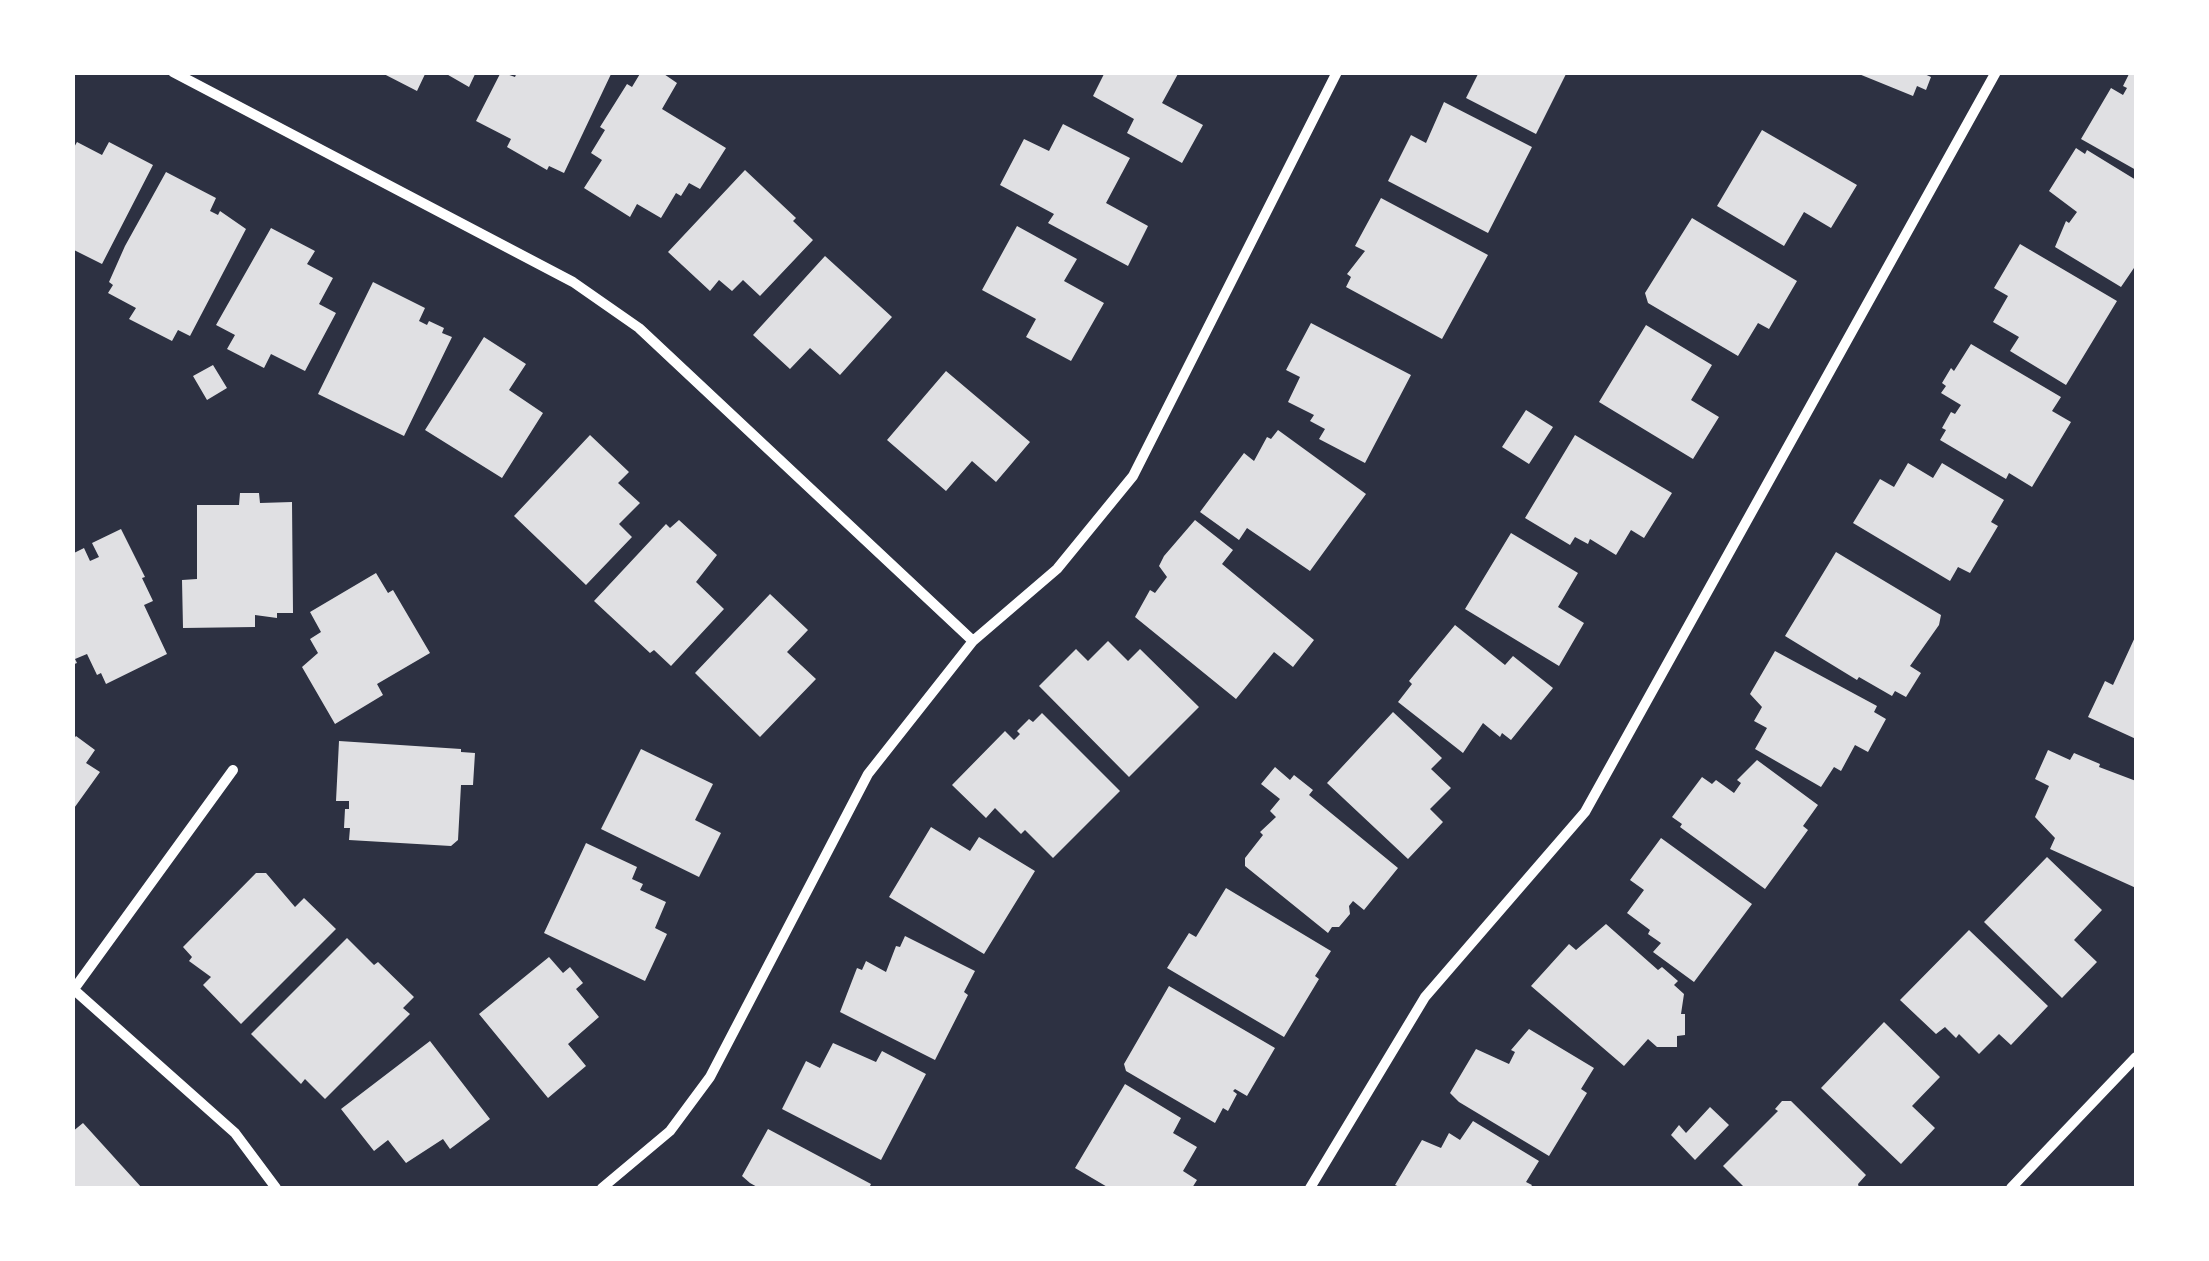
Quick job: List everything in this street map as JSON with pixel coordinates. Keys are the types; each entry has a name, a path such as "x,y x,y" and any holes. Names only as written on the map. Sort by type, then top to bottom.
{"street":[{"path":"174,72 573,282 639,328 972,642"},
{"path":"602,1188 670,1130 710,1077 868,774 972,642 1057,569 1133,476 1338,72"},
{"path":"1310,1188 1425,997 1584,812 1996,72"},
{"path":"233,770 73,988 235,1134 276,1188"},
{"path":"2012,1188 2136,1057"}],"building":[{"path":"380,72 426,72 417,91"},
{"path":"443,72 476,72 469,87"},
{"path":"501,72 515,77 517,72 612,72 564,173 549,166 547,170 507,147 511,139 476,121"},
{"path":"641,72 661,72 677,83 662,109 726,148 700,189 689,183 681,196 676,193 661,218 637,204 630,217 584,188 602,160 591,153 605,130 600,127 627,84 632,87"},
{"path":"1105,72 1179,72 1162,103 1203,125 1182,163 1127,133 1134,119 1093,96"},
{"path":"1479,72 1567,72 1536,134 1466,98"},
{"path":"1854,72 1920,72 1931,77 1926,90 1917,86 1913,96"},
{"path":"2130,72 2136,73 2136,170 2081,139 2111,88 2123,95"},
{"path":"1444,102 1532,147 1488,233 1388,181 1411,135 1426,143"},
{"path":"1063,124 1130,158 1106,203 1148,226 1128,266 1048,223 1054,214 1000,185 1024,139 1049,151"},
{"path":"1762,130 1857,185 1831,228 1804,212 1784,246 1717,206"},
{"path":"77,142 102,155 109,142 153,165 102,264 72,249 72,151"},
{"path":"2076,148 2085,154 2087,150 2136,180 2136,265 2121,287 2055,247 2066,221 2069,223 2077,212 2049,191"},
{"path":"745,170 796,218 793,221 813,240 760,296 743,280 732,291 719,280 710,291 668,252"},
{"path":"166,172 216,198 210,211 218,215 220,211 246,229 190,336 178,330 172,341 129,319 136,308 108,293 125,246"},
{"path":"1381,198 1488,255 1442,339 1346,287 1351,277 1347,274 1365,251 1355,246"},
{"path":"1692,218 1797,281 1769,329 1758,323 1738,356 1648,303 1645,293"},
{"path":"1017,226 1077,259 1064,281 1104,303 1071,361 1026,337 1036,319 982,290"},
{"path":"271,228 315,251 307,264 333,278 319,304 336,313 305,371 271,354 264,368 227,349 235,335 216,325"},
{"path":"2020,244 2117,301 2066,385 2010,351 2019,337 1993,322 2008,296 1994,288"},
{"path":"825,256 892,317 840,375 810,348 790,369 753,335"},
{"path":"373,282 425,308 419,321 444,328 442,333 452,337 404,436 318,394"},
{"path":"1311,323 1411,375 1365,463 1319,439 1325,429 1310,421 1314,415 1288,402 1300,377 1286,370"},
{"path":"1646,325 1712,365 1691,400 1719,417 1693,459 1599,402"},
{"path":"484,337 526,364 509,390 543,413 502,478 425,430"},
{"path":"1971,344 2061,397 2052,411 2071,422 2032,487 2009,473 2006,479 1940,440 1951,412 1955,414 1961,405 1941,393 1946,386 1942,383"},
{"path":"213,365 227,388 207,400 193,376"},
{"path":"946,371 1030,442 996,482 972,461 946,491 887,440"},
{"path":"1526,410 1553,427 1529,464 1502,447"},
{"path":"1278,430 1366,494 1310,571 1247,528 1239,540 1200,512 1244,453 1254,461 1267,437 1271,439"},
{"path":"590,435 629,472 618,483 640,503 619,524 632,537 586,585 514,516"},
{"path":"1575,435 1672,493 1644,538 1631,530 1616,555 1590,539 1588,544 1575,537 1570,545 1525,518"},
{"path":"1908,463 1933,478 1942,463 2004,500 1991,522 1998,526 1970,573 1958,567 1950,581 1853,523 1880,479 1894,487"},
{"path":"240,493 259,493 260,503 292,502 293,613 277,613 277,618 255,615 255,627 183,628 182,580 197,579 197,505 239,505"},
{"path":"679,520 717,555 696,582 724,609 671,666 654,650 650,653 594,601 666,524 670,528"},
{"path":"1195,520 1233,550 1222,564 1314,640 1293,667 1274,652 1236,699 1135,617 1150,590 1155,593 1167,577 1159,566 1164,556"},
{"path":"121,529 145,577 142,578 153,601 144,605 167,654 106,684 87,654 75,659 77,663 72,665 72,554 84,548 90,561 99,557 92,543"},
{"path":"1511,533 1578,573 1558,607 1584,623 1559,666 1465,609"},
{"path":"1836,552 1941,615 1939,625 1910,666 1921,673 1906,697 1895,691 1892,696 1859,677 1857,680 1785,636"},
{"path":"376,573 388,593 393,590 430,653 377,684 383,695 335,724 302,667 318,653 310,639 321,632 310,612"},
{"path":"770,594 808,630 787,652 816,679 760,737 695,673"},
{"path":"1455,625 1505,665 1513,656 1553,688 1511,740 1502,733 1500,737 1483,723 1463,753 1398,702 1412,684 1409,681"},
{"path":"2136,635 2136,739 2088,717 2105,681 2113,685"},
{"path":"1108,641 1128,661 1140,649 1199,707 1129,777 1039,686 1076,649 1088,661"},
{"path":"1775,651 1877,706 1874,712 1886,719 1868,752 1855,745 1841,771 1834,767 1821,787 1755,749 1767,728 1754,721 1762,707 1750,694"},
{"path":"1393,712 1442,758 1431,769 1451,788 1430,809 1443,822 1408,859 1327,783"},
{"path":"1042,713 1120,791 1053,858 995,808 986,818 952,785 1005,731 1014,740 1029,719 1033,722"},
{"path":"76,736 95,750 86,763 100,772 72,811 72,741"},
{"path":"339,741 475,753 473,785 461,785 458,840 451,846 349,840 350,828 344,828 349,801 336,801"},
{"path":"641,749 713,784 695,820 721,833 699,877 601,829"},
{"path":"2048,750 2070,760 2074,753 2136,781 2136,888 2050,849 2055,838 2035,817 2049,786 2035,779"},
{"path":"1757,760 1818,805 1803,826 1808,830 1765,889 1680,827 1682,824 1672,817 1702,777 1712,784 1716,780 1734,793 1741,783 1737,780"},
{"path":"1275,767 1290,780 1294,775 1313,790 1309,795 1398,868 1364,910 1353,901 1350,914 1328,933 1245,866 1245,858 1263,835 1260,832 1276,817 1270,811 1280,799 1261,784"},
{"path":"931,827 970,851 979,837 1035,871 984,954 889,897"},
{"path":"1661,838 1752,904 1694,982 1653,952 1661,943 1627,913 1644,890 1630,880"},
{"path":"586,843 637,867 632,879 643,884 640,890 666,902 655,928 667,934 645,981 544,933"},
{"path":"2047,857 2102,910 2074,940 2097,962 2062,998 1984,922"},
{"path":"256,873 266,873 295,907 304,898 336,929 241,1024 203,985 211,977 189,961 192,957 183,947"},
{"path":"1226,888 1331,951 1284,1037 1167,968 1189,933 1196,937"},
{"path":"1606,924 1658,970 1662,967 1678,981 1674,985 1684,994 1681,1014 1685,1014 1685,1035 1677,1036 1677,1047 1657,1047 1648,1039 1624,1066 1531,986 1569,944 1576,950"},
{"path":"1969,930 2048,1006 2011,1045 1999,1034 1979,1054 1959,1034 1956,1038 1945,1027 1936,1034 1900,1000"},
{"path":"905,936 975,971 964,992 968,995 935,1060 840,1012 857,968 862,970 866,961 886,972 896,946 900,947"},
{"path":"347,938 414,997 403,1008 410,1014 325,1099 305,1079 301,1084 251,1034"},
{"path":"549,957 563,973 570,967 583,983 576,989 599,1017 568,1044 586,1066 548,1098 479,1014"},
{"path":"1169,986 1275,1048 1247,1096 1235,1089 1237,1094 1228,1111 1223,1108 1215,1123 1126,1071 1124,1064"},
{"path":"1884,1022 1940,1077 1912,1106 1935,1128 1901,1164 1821,1088"},
{"path":"1529,1029 1594,1068 1581,1089 1587,1093 1549,1156 1450,1093 1476,1049 1509,1064 1515,1052 1511,1050"},
{"path":"430,1041 490,1119 450,1149 443,1139 406,1163 388,1140 374,1151 341,1109"},
{"path":"833,1043 876,1062 882,1051 926,1074 881,1160 782,1109 806,1061 820,1068"},
{"path":"1125,1084 1181,1118 1173,1133 1197,1147 1183,1171 1197,1180 1192,1188 1109,1188 1075,1168"},
{"path":"1782,1101 1791,1101 1866,1175 1859,1188 1745,1188 1723,1166 1778,1111 1775,1109"},
{"path":"1710,1107 1729,1125 1695,1160 1671,1135 1679,1125 1686,1133"},
{"path":"1473,1121 1539,1161 1526,1182 1532,1185 1530,1188 1395,1185 1422,1140 1441,1148 1449,1133 1460,1140"},
{"path":"83,1123 142,1188 72,1188 72,1132"},
{"path":"768,1129 871,1184 869,1188 759,1188 750,1183 742,1176"}]}
